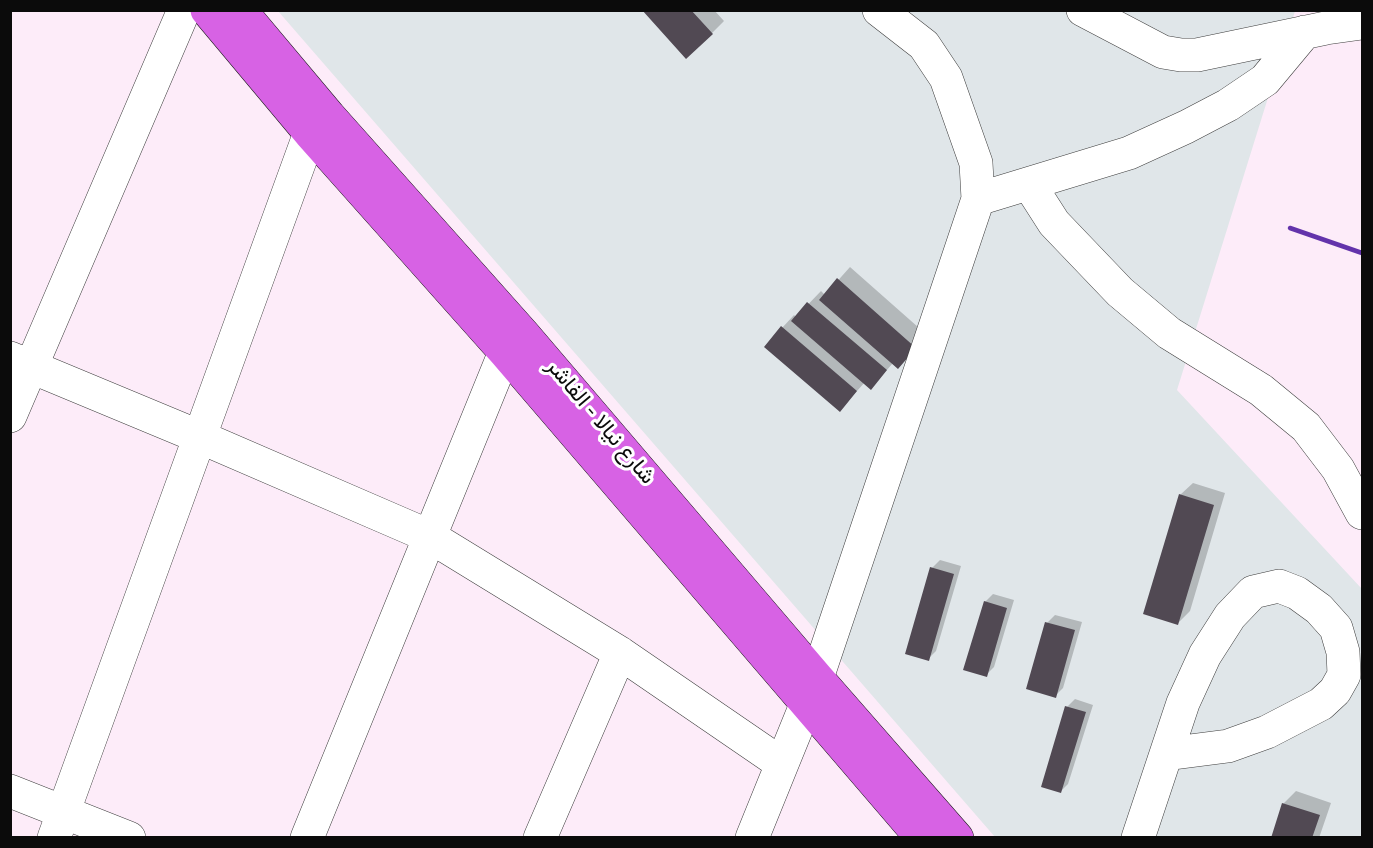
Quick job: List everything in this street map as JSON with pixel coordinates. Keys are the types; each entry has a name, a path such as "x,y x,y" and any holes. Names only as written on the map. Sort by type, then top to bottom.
{"highway":[{"name":"شارع نيالا - الفاشر","path":"207,10 309,134 381,195 552,388 812,690 920,822 957,837"},
{"name":"شارع نيالا - الفاشر","path":"240,10 328,116 381,195 505,352 552,388"}],"street":[{"path":"10,416 21,363 184,10"},
{"path":"752,837 812,690 978,199 976,163 946,78 924,45 879,10"},
{"path":"1083,10 1163,52 1181,55 1197,55 1321,24 1362,23"},
{"path":"978,199 1129,153 1186,127 1228,105 1265,80 1321,24"},
{"path":"59,825 309,134"},
{"path":"1029,184 1054,223 1120,292 1169,333 1261,390 1306,427 1338,469 1362,513"},
{"path":"307,837 505,352"},
{"path":"21,363 201,437 429,536 620,653 782,764"},
{"path":"1138,837 1182,703 1205,655 1230,615 1253,592 1279,586 1297,593 1319,609 1336,628 1343,652 1344,675 1335,691 1321,704 1267,732 1228,746 1166,754"},
{"path":"540,837 620,653"},
{"path":"10,791 59,825 129,837"}],"shaded area":[{"path":"278,11 1295,11 1177,390 1362,589 1362,837 995,837"}],"building":[{"path":"642,10 691,10 713,34 686,59"},
{"path":"837,278 916,348 898,369 819,300"},
{"path":"807,302 887,370 871,390 791,321"},
{"path":"781,326 857,391 840,412 764,347"},
{"path":"1179,494 1214,505 1178,625 1143,614"},
{"path":"930,567 954,574 929,661 905,654"},
{"path":"984,601 1007,608 987,677 963,670"},
{"path":"1045,622 1075,630 1056,698 1026,689"},
{"path":"1065,706 1086,712 1061,793 1041,787"},
{"path":"1282,803 1320,815 1312,838 1271,838"}],"railway":[{"path":"1290,228 1362,253"}]}
